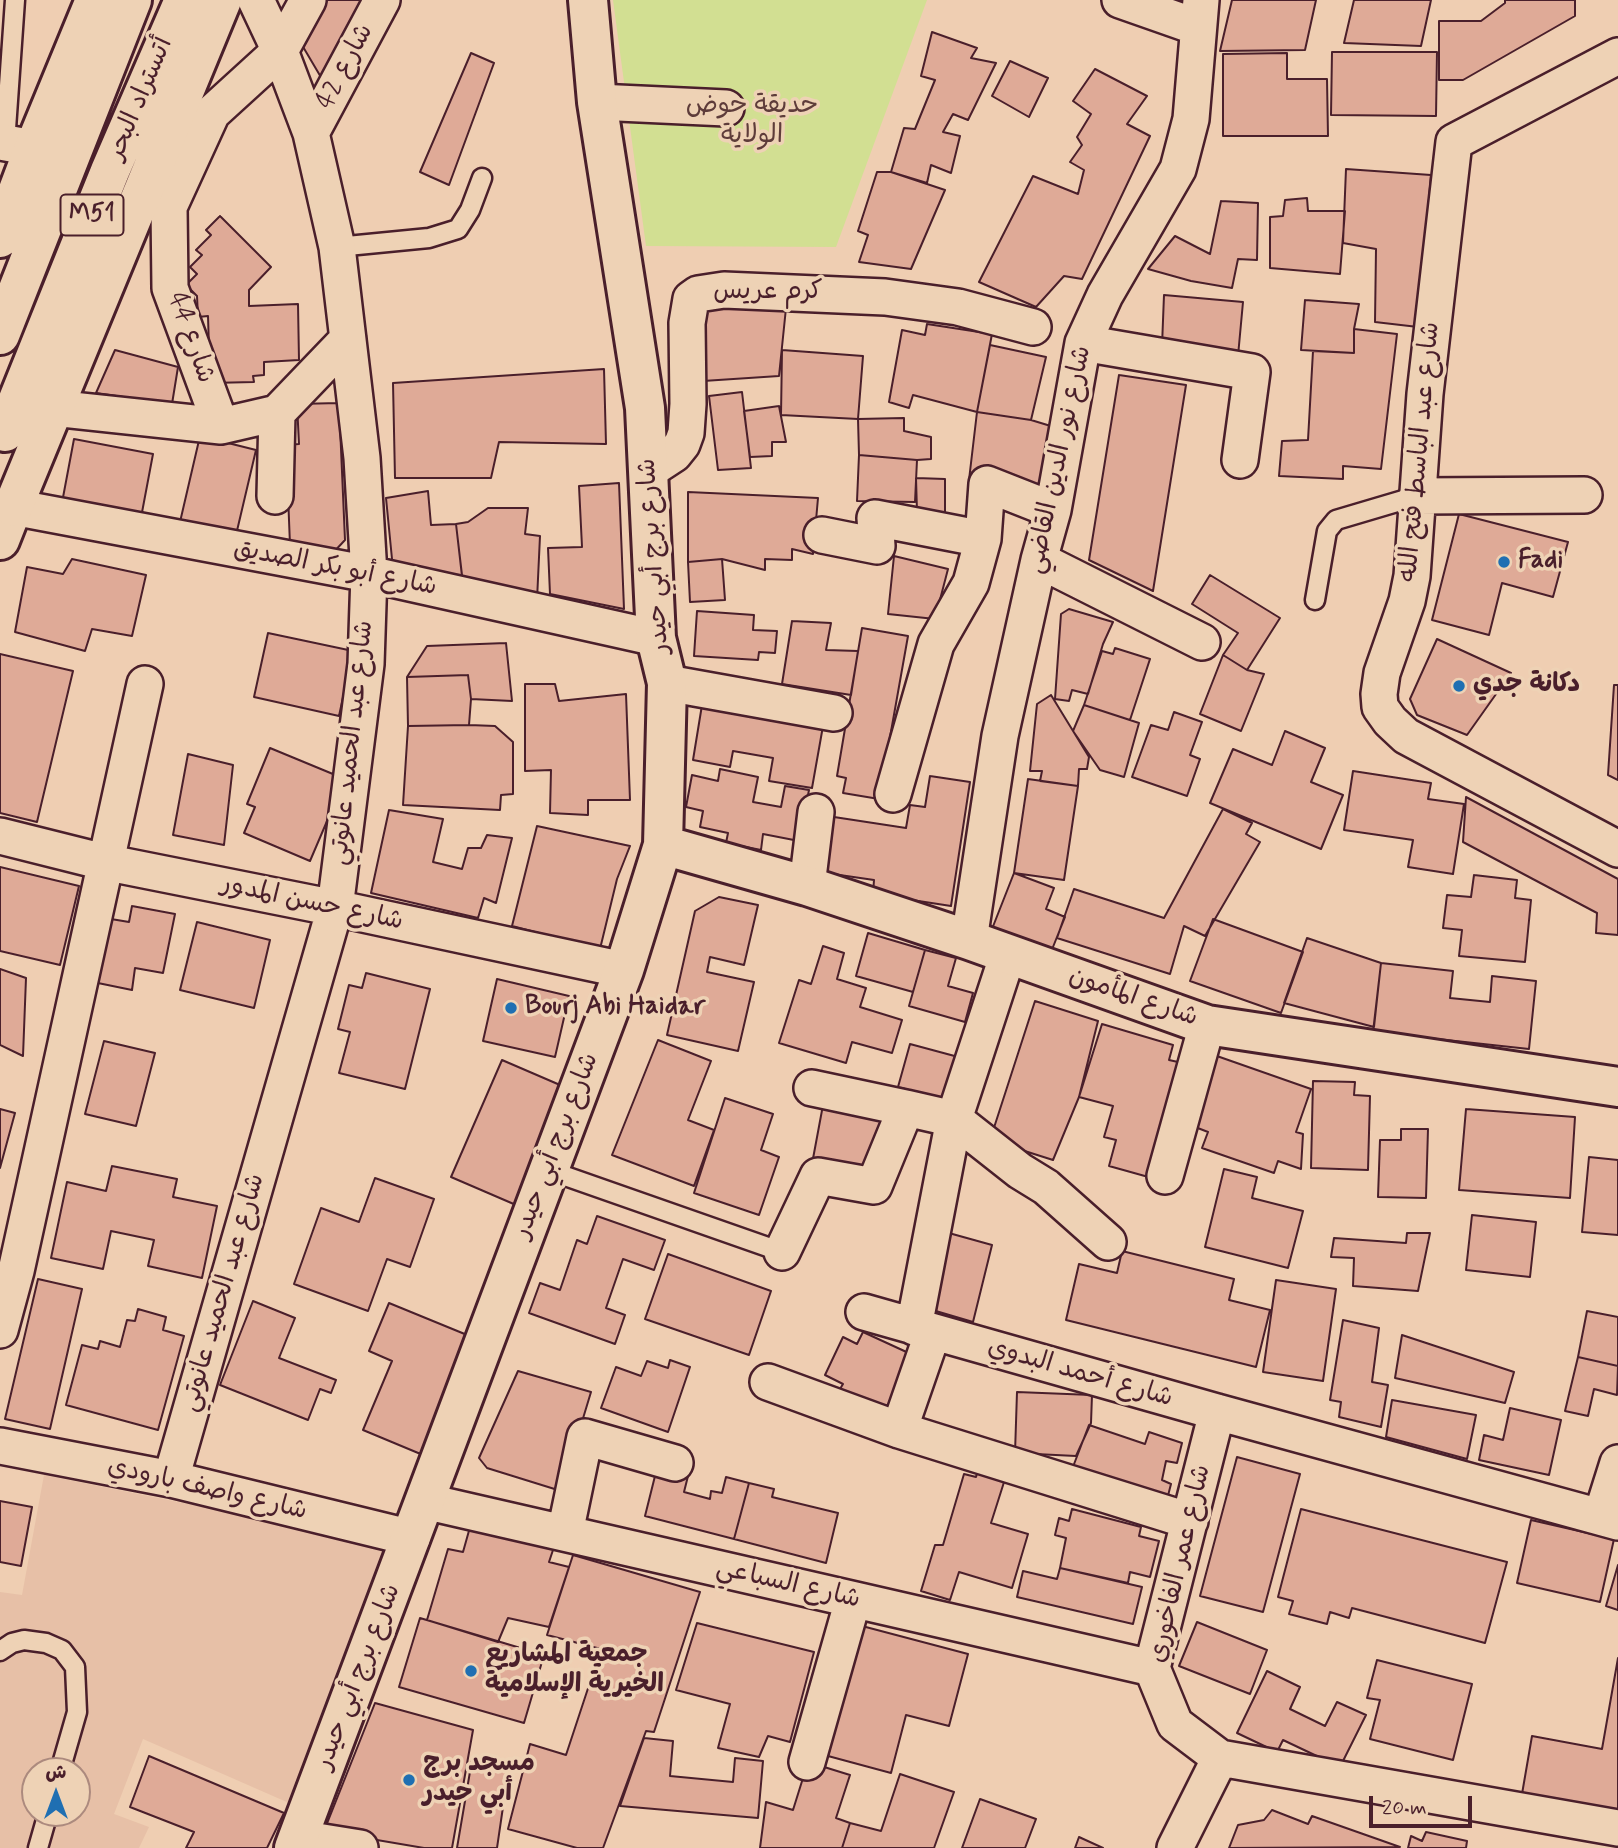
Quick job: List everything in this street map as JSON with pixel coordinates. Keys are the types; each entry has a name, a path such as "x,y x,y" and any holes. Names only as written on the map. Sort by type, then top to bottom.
{"main road":[{"path":"0,238 13,145 95,0"},
{"name":"أتستراد البحر","path":"0,335 132,0"},
{"name":"أتستراد البحر","path":"5,432 110,171 184,0"},
{"path":"6,524 222,0"},
{"name":"شارع برج أبي حيدر","path":"296,1843 624,970 663,845 667,683 656,638 645,408 597,102 587,0"},
{"name":"شارع المأمون","path":"663,845 807,886 969,940 1207,1025 1618,1087"}],"street":[{"name":"شارع عبد الحميد عانوتي","path":"171,1479 335,908 366,664 369,574 362,458 337,247 311,134 280,51 256,0"},
{"name":"شارع 44","path":"54,408 221,426 170,288 169,207 212,113 280,51 308,0"},
{"name":"شارع 42","path":"311,134 382,0"},
{"path":"1120,0 1199,13"},
{"name":"شارع نور الدين القاضي","path":"969,940 1000,736 1053,510 1083,343 1105,295 1178,169 1191,119 1199,13"},
{"name":"شارع عبد الباسط فتح الله","path":"1618,56 1454,142 1430,342 1412,576 1382,673 1379,694 1380,707 1406,736 1618,849"},
{"path":"597,102 726,108"},
{"name":"كرم عريس","path":"648,471 674,454 686,433 687,323 691,299 698,293 724,290 886,297 958,307 1033,327"},
{"path":"221,426 277,413 348,339"},
{"path":"1083,343 1252,372 1240,460"},
{"path":"275,496 277,413"},
{"path":"893,794 936,644 971,583 983,539 988,484 1053,510"},
{"path":"1417,496 1584,495"},
{"path":"822,535 877,546 875,518 983,539"},
{"name":"شارع أبو بكر الصديق","path":"6,524 369,574 656,638"},
{"path":"1040,560 1202,642"},
{"path":"667,683 834,713"},
{"path":"0,1330 8,1268 145,684"},
{"path":"807,886 816,812"},
{"name":"شارع حسن المدور","path":"0,836 104,862 624,970"},
{"path":"899,1430 924,1330 954,1119 1008,954"},
{"path":"1165,1176 1207,1025"},
{"path":"813,1088 954,1119 1020,1171 1046,1187 1108,1242"},
{"path":"782,1252 818,1176 874,1186 906,1108"},
{"name":"شارع أحمد البدوي","path":"864,1312 1609,1519"},
{"path":"768,1382 899,1430 1190,1521"},
{"name":"شارع عمر الفاخوري","path":"1217,1412 1152,1668 1175,1724 1220,1758"},
{"path":"565,1534 585,1437 675,1463"},
{"name":"شارع واصف بارودي","path":"0,1446 171,1479 412,1538"},
{"path":"1609,1519 1618,1463"},
{"name":"شارع السباعي","path":"424,1501 1152,1668"},
{"path":"807,1762 853,1600"},
{"path":"1175,1848 1220,1758 1618,1828"},
{"path":"296,1843 360,1848"}],"lane":[{"path":"13,145 15,0"},
{"path":"337,247 429,238 458,229 470,210 482,178"},
{"path":"1315,600 1327,531 1336,520 1417,496"},
{"path":"548,1170 782,1252"},
{"path":"0,1651 12,1643 24,1640 46,1643 62,1650 75,1667 77,1712 64,1757"},
{"path":"38,1848 44,1827"}],"shaded area":[{"path":"44,1475 392,1545 346,1669 289,1803 143,1739 114,1814 149,1827 139,1848 0,1848 0,1592 22,1595"}],"green space":[{"name":"حديقة حوض الولاية","path":"613,0 927,0 836,247 646,246"}],"building":[{"path":"320,0 364,0 325,84 299,40"},
{"path":"1232,0 1316,0 1305,50 1220,51"},
{"path":"1354,0 1431,0 1421,46 1344,43"},
{"path":"1505,0 1575,0 1575,16 1463,80 1439,80 1439,21 1481,21 1505,3"},
{"path":"932,32 977,48 971,58 996,63 968,120 953,114 943,132 960,136 951,173 931,165 927,183 891,172 904,128 915,129 935,80 921,76"},
{"path":"1332,52 1437,52 1436,116 1331,115"},
{"path":"471,53 494,63 449,185 420,172"},
{"path":"1287,53 1287,79 1327,79 1328,136 1223,136 1223,54"},
{"path":"1010,61 1048,78 1029,117 992,96"},
{"path":"1095,69 1147,96 1127,124 1150,136 1082,279 1064,276 1036,307 979,282 1033,176 1078,194 1084,170 1070,162 1082,145 1077,137 1091,114 1073,101"},
{"path":"1346,169 1431,175 1418,327 1375,322 1376,249 1343,243"},
{"path":"877,172 891,172 945,190 911,269 859,262 868,235 858,231"},
{"path":"1307,198 1308,211 1345,211 1340,274 1270,268 1270,217 1283,216 1285,200"},
{"path":"1221,201 1258,203 1257,260 1238,259 1232,288 1191,281 1148,269 1175,236 1210,254"},
{"path":"220,216 271,267 249,290 249,306 298,304 299,360 264,362 264,375 253,376 254,382 210,383 208,316 198,317 197,296 186,285 197,274 190,267 202,255 196,250 211,235 206,230"},
{"path":"1164,295 1243,302 1238,356 1162,346"},
{"path":"1305,300 1359,304 1354,329 1354,353 1301,350"},
{"path":"701,308 786,308 779,376 703,381"},
{"path":"927,324 992,334 977,412 913,395 909,408 889,402 902,330 925,335"},
{"path":"1354,329 1397,334 1381,469 1343,466 1343,479 1279,476 1282,441 1308,440 1313,351 1354,353"},
{"path":"990,345 1046,357 1031,420 977,412"},
{"path":"115,350 178,367 172,404 96,393"},
{"path":"782,350 863,356 858,419 781,415"},
{"path":"604,369 606,444 499,442 491,478 395,478 393,383"},
{"path":"1119,375 1186,385 1153,591 1089,560"},
{"path":"742,392 751,468 718,470 709,396"},
{"path":"339,403 345,540 330,556 290,545 286,445 299,444 297,404"},
{"path":"779,406 786,442 772,442 772,456 750,457 744,411"},
{"path":"977,412 1031,420 1054,427 1044,486 969,480"},
{"path":"904,418 904,431 931,437 931,459 859,455 858,419"},
{"path":"200,436 256,450 236,535 180,522"},
{"path":"74,439 153,454 140,523 61,508"},
{"path":"859,455 917,460 915,502 857,501"},
{"path":"916,478 945,479 945,512 917,512"},
{"path":"619,483 624,609 550,594 548,548 582,547 579,486"},
{"path":"428,491 431,525 456,524 462,575 421,574 399,568 392,559 386,498"},
{"path":"688,492 818,498 813,554 792,549 792,560 765,559 765,570 722,559 688,562"},
{"path":"488,508 528,508 525,534 540,536 537,600 463,585 456,524 468,522"},
{"name":"Fadi","path":"1459,514 1568,542 1553,597 1502,583 1489,635 1432,620"},
{"path":"894,556 948,569 935,619 888,614"},
{"path":"72,559 146,575 132,636 92,629 85,651 15,632 27,567 63,574"},
{"path":"722,559 725,600 690,602 688,562"},
{"path":"1210,575 1280,618 1247,670 1223,655 1238,633 1192,604"},
{"path":"1069,609 1113,622 1103,644 1088,694 1072,690 1069,701 1055,699 1061,614"},
{"path":"697,611 754,615 753,630 777,631 775,653 759,652 758,660 694,656"},
{"path":"792,621 831,623 826,650 858,651 851,695 782,684"},
{"path":"862,628 908,636 879,799 843,793 846,778 837,776"},
{"path":"268,633 353,651 339,716 254,697"},
{"name":"دكانة جدي","path":"1437,639 1511,673 1467,735 1417,715 1410,699"},
{"path":"506,643 512,701 471,699 468,675 407,677 427,646"},
{"path":"1115,648 1150,659 1130,720 1084,705 1102,651 1113,654"},
{"path":"0,654 73,671 37,822 0,813"},
{"path":"1223,655 1247,670 1264,674 1241,731 1200,714"},
{"path":"468,675 471,699 469,725 408,726 407,677"},
{"path":"525,684 555,684 559,701 626,694 630,800 588,800 588,815 550,813 551,770 525,771"},
{"path":"1614,685 1618,685 1618,780 1608,775"},
{"path":"1051,695 1089,757 1087,769 1079,769 1078,786 1040,781 1042,771 1030,771 1037,704"},
{"path":"702,705 823,726 812,788 769,781 773,758 733,751 730,767 693,760"},
{"path":"1084,705 1139,723 1124,777 1100,770 1073,731"},
{"path":"1174,712 1202,722 1190,755 1200,759 1187,796 1132,777 1151,725 1168,730"},
{"path":"408,726 495,726 513,742 513,794 501,795 500,810 403,805"},
{"path":"1285,731 1325,748 1311,782 1343,795 1321,849 1210,803 1233,749 1272,765"},
{"path":"270,748 345,779 310,861 244,833 255,807 247,804"},
{"path":"188,754 233,765 224,845 173,835"},
{"path":"720,769 758,777 753,802 781,807 785,786 809,790 799,841 763,834 761,850 726,843 728,833 700,827 703,811 686,807 692,775 718,781"},
{"path":"1353,771 1431,783 1428,799 1464,804 1453,874 1408,867 1413,840 1344,830"},
{"path":"930,776 970,782 951,906 873,894 874,880 826,873 834,817 906,828 910,805 925,807"},
{"path":"1028,779 1078,786 1064,880 1014,873"},
{"path":"1466,797 1618,879 1618,935 1596,933 1597,913 1463,842"},
{"path":"1223,809 1252,823 1246,834 1260,842 1205,936 1184,926 1170,974 1057,938 1074,889 1164,918"},
{"path":"389,810 443,819 433,862 462,869 468,848 481,848 487,835 512,838 496,903 484,898 478,918 371,893"},
{"path":"537,826 630,846 617,879 600,949 512,926"},
{"path":"0,867 79,886 60,965 0,951"},
{"path":"1014,873 1054,888 1046,909 1065,917 1051,952 992,929"},
{"path":"1474,875 1517,880 1515,898 1531,900 1525,962 1459,956 1462,930 1443,928 1447,895 1471,897"},
{"path":"719,897 758,905 744,965 710,957 707,972 754,982 738,1051 667,1035 695,911"},
{"path":"132,906 175,914 163,973 135,968 132,990 93,982 105,918 129,922"},
{"path":"1213,919 1303,952 1281,1013 1190,981"},
{"path":"197,922 270,940 254,1008 180,990"},
{"path":"868,933 925,950 913,992 856,976"},
{"path":"1307,938 1381,963 1374,1027 1284,1003"},
{"path":"823,946 844,953 837,979 866,988 860,1007 902,1020 892,1053 852,1042 846,1063 779,1043 799,980 811,984"},
{"path":"925,950 956,958 948,986 973,993 965,1022 909,1006"},
{"path":"1381,963 1453,971 1450,998 1490,1002 1492,976 1536,981 1529,1049 1373,1032"},
{"path":"0,969 26,978 23,1056 0,1045"},
{"path":"366,973 430,989 405,1089 339,1073 350,1032 338,1029 349,985 362,988"},
{"path":"497,979 569,996 555,1057 483,1041"},
{"path":"1035,1001 1098,1021 1079,1097 1053,1160 990,1140"},
{"path":"1102,1024 1173,1045 1169,1060 1178,1062 1170,1091 1176,1093 1152,1178 1109,1166 1116,1140 1104,1137 1113,1106 1079,1097"},
{"path":"658,1040 711,1061 688,1120 714,1130 694,1186 612,1155"},
{"path":"104,1041 155,1053 136,1126 85,1114"},
{"path":"910,1044 962,1058 950,1101 898,1087"},
{"path":"1214,1055 1311,1089 1296,1132 1303,1134 1301,1169 1278,1161 1274,1173 1202,1148 1208,1132 1190,1125"},
{"path":"502,1060 567,1088 516,1205 451,1177"},
{"path":"1313,1081 1355,1082 1354,1095 1370,1096 1368,1170 1311,1168"},
{"path":"725,1098 773,1114 761,1150 779,1157 759,1215 694,1193"},
{"path":"823,1105 888,1117 870,1174 812,1164"},
{"path":"0,1109 15,1113 0,1168"},
{"path":"1466,1109 1575,1117 1570,1198 1459,1190"},
{"path":"1401,1129 1428,1129 1426,1198 1378,1197 1380,1140 1401,1140"},
{"path":"1589,1157 1618,1160 1618,1235 1582,1232"},
{"path":"112,1166 177,1179 173,1197 217,1206 202,1278 148,1266 154,1240 111,1231 103,1269 51,1258 67,1182 106,1191"},
{"path":"1224,1169 1257,1177 1252,1198 1303,1211 1288,1268 1205,1247"},
{"path":"375,1178 434,1199 410,1267 387,1259 368,1311 294,1284 321,1208 359,1222"},
{"path":"1472,1215 1536,1222 1530,1277 1466,1270"},
{"path":"597,1216 665,1240 654,1270 623,1259 606,1308 625,1315 615,1344 529,1313 540,1283 560,1290 577,1240 587,1244"},
{"path":"938,1230 992,1245 973,1322 929,1309"},
{"path":"1407,1233 1430,1233 1418,1291 1353,1286 1354,1258 1331,1257 1334,1238 1406,1243"},
{"path":"1122,1251 1234,1279 1229,1300 1270,1310 1256,1367 1066,1320 1079,1264 1117,1273"},
{"path":"668,1254 771,1291 749,1355 645,1319"},
{"path":"38,1279 82,1289 50,1429 5,1419"},
{"path":"1276,1280 1336,1289 1323,1381 1263,1372"},
{"path":"253,1301 295,1318 279,1358 336,1380 331,1393 320,1389 308,1420 220,1385"},
{"path":"389,1303 472,1337 423,1455 363,1430 392,1361 369,1351"},
{"path":"138,1309 166,1317 163,1330 184,1336 158,1430 66,1405 82,1345 98,1349 100,1341 120,1347 127,1320 135,1321"},
{"path":"1587,1311 1618,1317 1618,1366 1578,1357"},
{"path":"1343,1320 1379,1328 1372,1382 1388,1385 1381,1427 1339,1417 1341,1402 1330,1400"},
{"path":"863,1332 913,1355 887,1411 840,1389 843,1384 825,1375 843,1337 857,1344"},
{"path":"1402,1335 1514,1372 1505,1403 1395,1378"},
{"path":"1578,1357 1618,1366 1617,1395 1594,1389 1588,1416 1565,1411"},
{"path":"670,1360 690,1367 668,1432 601,1408 616,1367 641,1376 647,1361 668,1368"},
{"path":"518,1371 591,1392 561,1491 487,1468 479,1458"},
{"path":"1017,1392 1092,1395 1091,1423 1076,1456 1015,1453"},
{"path":"1392,1400 1476,1415 1467,1459 1386,1437"},
{"path":"1510,1408 1561,1420 1549,1475 1479,1460 1484,1435 1503,1440"},
{"path":"1089,1425 1145,1444 1149,1432 1182,1443 1177,1463 1166,1461 1162,1480 1171,1484 1164,1511 1071,1472"},
{"path":"982,1457 1005,1479 991,1523 1028,1534 1012,1588 959,1572 950,1600 921,1591 935,1545 943,1545 964,1474 976,1477"},
{"path":"1237,1457 1300,1474 1263,1612 1200,1596"},
{"path":"658,1464 689,1472 684,1492 710,1499 711,1491 722,1493 726,1477 749,1483 734,1539 645,1516"},
{"path":"749,1483 774,1489 772,1497 838,1513 826,1563 734,1539"},
{"path":"0,1501 32,1507 21,1566 0,1562"},
{"path":"1072,1509 1141,1527 1139,1536 1159,1541 1150,1577 1130,1572 1128,1583 1060,1568 1066,1538 1055,1535 1059,1518 1069,1521"},
{"path":"1301,1509 1507,1562 1485,1643 1352,1608 1349,1618 1330,1612 1327,1624 1289,1614 1293,1601 1278,1597"},
{"path":"472,1520 555,1544 549,1562 569,1567 549,1627 508,1618 498,1642 427,1620 448,1549 463,1552"},
{"path":"1531,1520 1614,1539 1600,1602 1517,1583"},
{"path":"573,1555 700,1592 654,1732 646,1731 603,1848 577,1848 508,1829 530,1744 566,1755 601,1649 547,1635"},
{"path":"1618,1565 1618,1610 1606,1606"},
{"path":"1060,1568 1142,1587 1133,1624 1017,1597 1023,1571 1057,1579"},
{"name":"جمعية المشاريع الخيرية الإسلامية","path":"420,1618 544,1655 524,1723 399,1687"},
{"path":"1197,1622 1267,1650 1250,1694 1179,1666"},
{"path":"697,1623 814,1652 790,1742 768,1736 759,1757 718,1748 730,1704 676,1690"},
{"path":"862,1626 968,1654 949,1726 906,1715 891,1773 828,1756"},
{"path":"1618,1658 1618,1811 1522,1794 1532,1736 1602,1749"},
{"path":"1377,1660 1472,1684 1453,1760 1370,1739 1380,1700 1367,1698"},
{"path":"1267,1671 1300,1687 1290,1709 1325,1726 1337,1702 1366,1715 1340,1767 1283,1740 1277,1752 1237,1733"},
{"path":"375,1703 473,1730 452,1848 424,1848 324,1831"},
{"path":"644,1738 673,1741 670,1776 733,1782 735,1758 763,1761 758,1818 620,1806"},
{"path":"149,1756 284,1813 267,1848 186,1848 194,1832 130,1807"},
{"path":"472,1760 509,1766 497,1848 457,1848"},
{"path":"808,1762 850,1775 836,1818 850,1823 842,1848 760,1848 766,1802 793,1810"},
{"path":"900,1774 954,1792 934,1848 842,1848 850,1823 881,1831"},
{"path":"980,1799 1036,1819 1025,1848 962,1848"},
{"path":"1272,1810 1308,1824 1312,1816 1400,1847 1229,1848 1238,1825 1264,1820"},
{"path":"1426,1832 1467,1841 1466,1848 1408,1848 1411,1836 1422,1841"},
{"path":"1079,1837 1103,1848 1075,1848"}],"place":[{"name":"Fadi","path":"1504,562"},
{"name":"دكانة جدي","path":"1459,686"},
{"name":"Bourj Abi Haidar","path":"511,1008"},
{"name":"جمعية المشاريع الخيرية الإسلامية","path":"471,1671"},
{"name":"مسجد برج أبي حيدر","path":"409,1780"}]}
